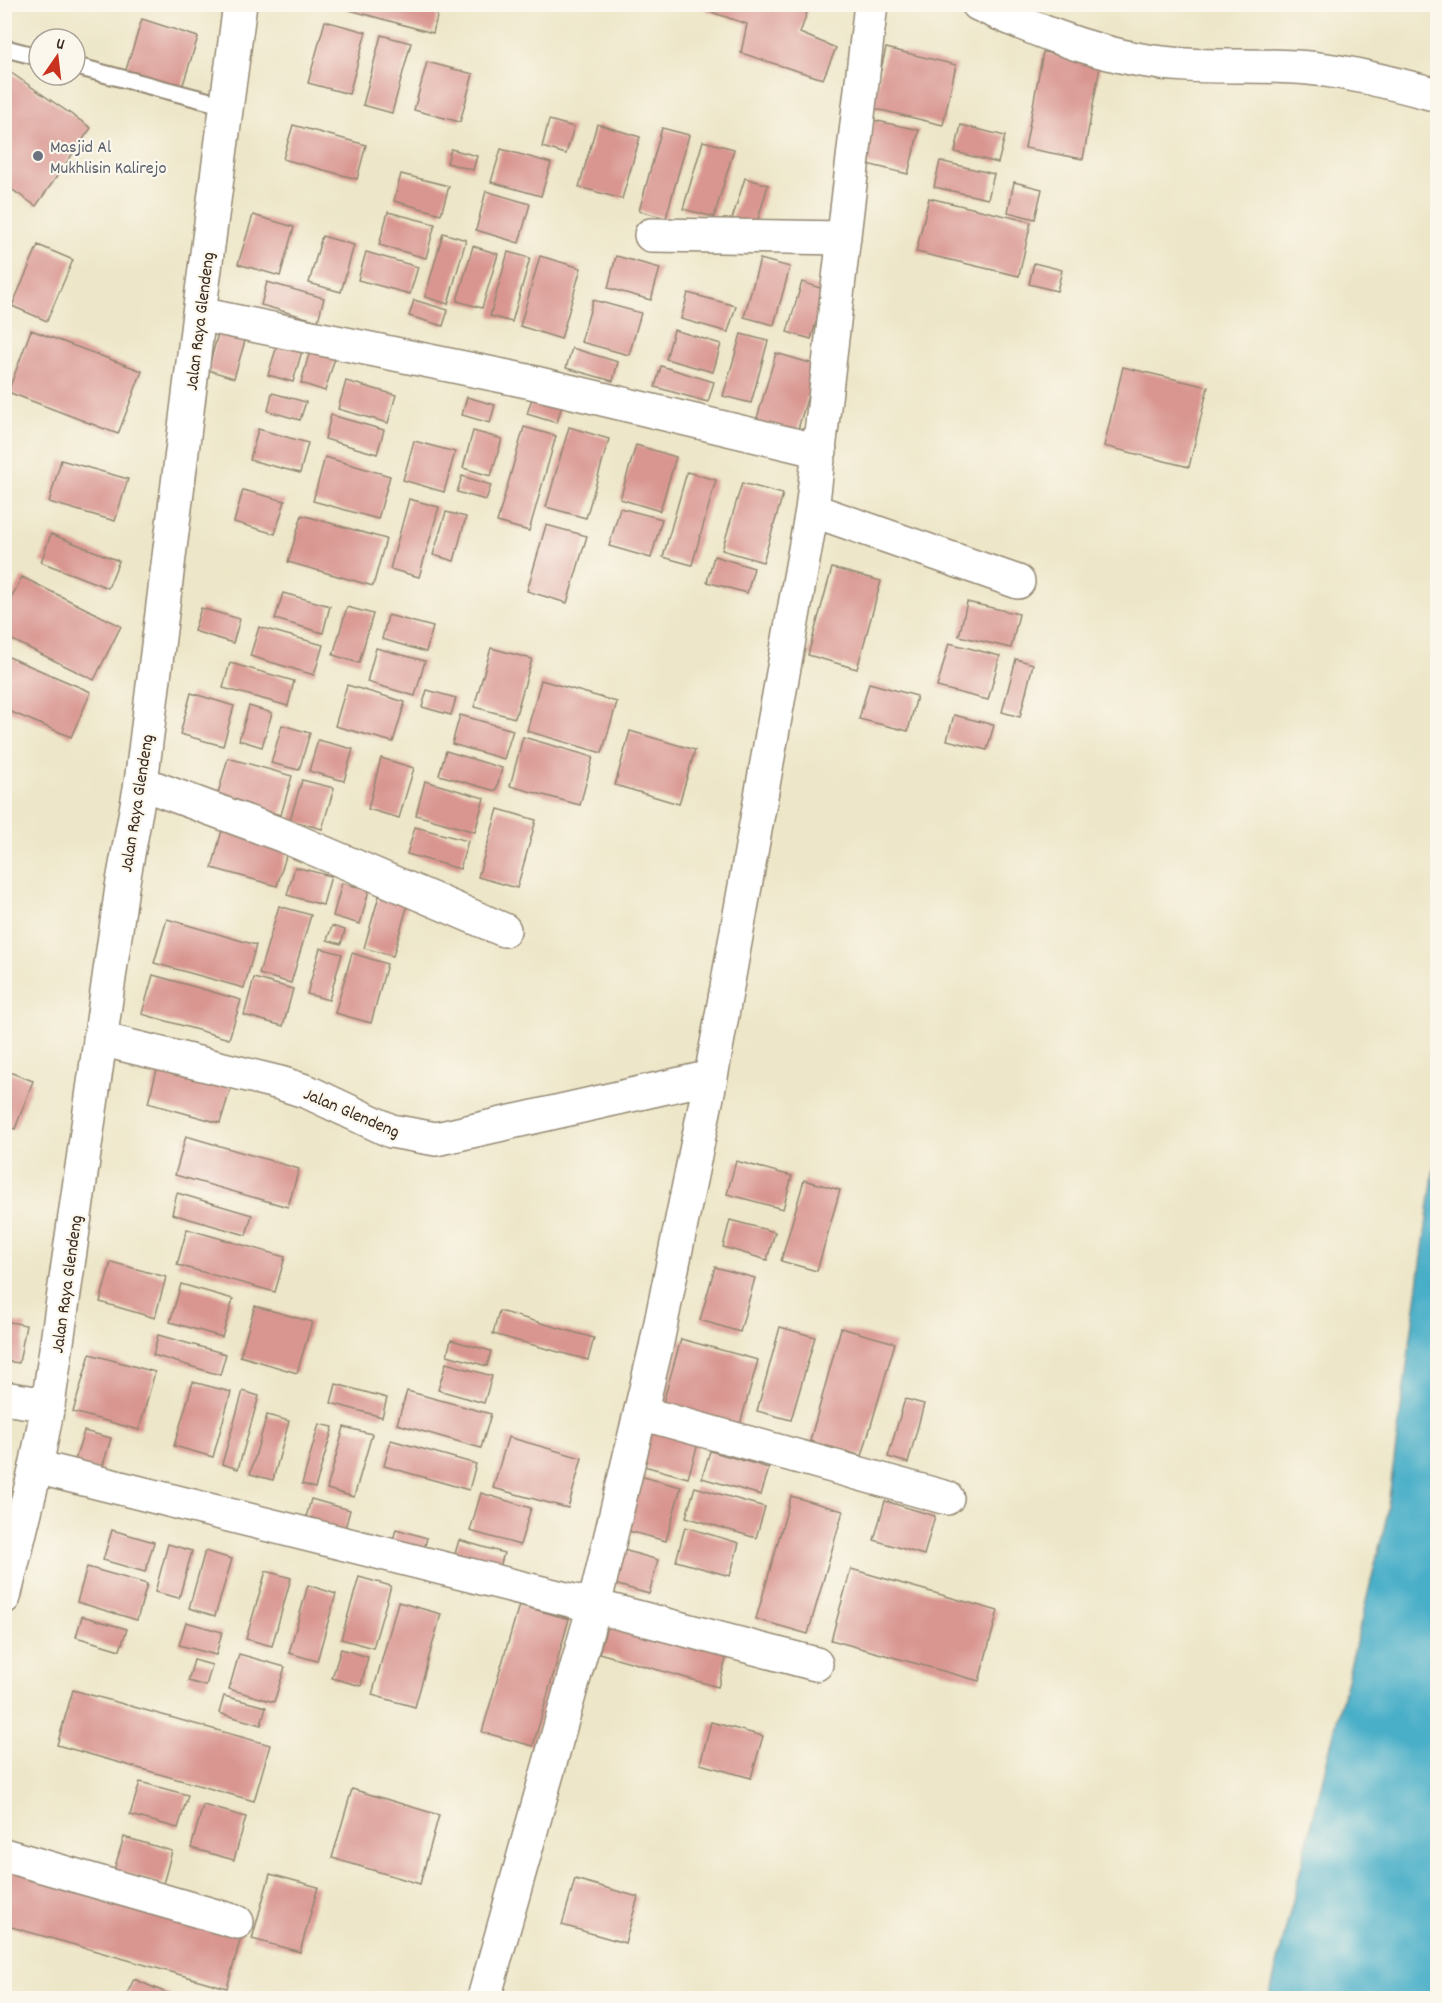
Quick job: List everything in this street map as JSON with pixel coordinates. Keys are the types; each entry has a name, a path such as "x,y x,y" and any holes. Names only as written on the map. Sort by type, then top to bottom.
{"street":[{"name":"Jalan Raya Glendeng","path":"4,1598 36,1467 48,1405 122,887 141,783 240,4"},
{"path":"484,1998 594,1606 640,1413 711,1077 812,510 871,4"},
{"path":"978,4 1050,36 1108,54 1186,66 1311,68 1377,80 1437,95"},
{"path":"651,235 844,238"},
{"path":"199,314 527,381 820,451"},
{"path":"812,510 1018,582"},
{"path":"141,783 282,835 504,930"},
{"name":"Jalan Glendeng","path":"100,1039 280,1083 308,1092 391,1131 436,1139 711,1077"},
{"path":"4,1398 48,1405"},
{"path":"640,1413 947,1498"},
{"path":"36,1467 594,1606 816,1664"},
{"path":"4,1855 237,1922"}],"lane":[{"path":"4,48 27,54"},
{"path":"87,69 227,106"}],"water":[{"path":"1437,1146 1437,1998 1269,1998 1386,1520"}],"building":[{"path":"328,4 440,4 433,33"},
{"path":"707,4 810,4 800,33 836,48 823,79 741,53 747,24 705,10"},
{"path":"142,19 198,37 180,94 124,76"},
{"path":"325,21 366,32 349,94 308,83"},
{"path":"381,35 411,43 392,113 363,105"},
{"path":"886,48 956,65 943,125 872,108"},
{"path":"1043,52 1101,62 1083,159 1025,148"},
{"path":"427,62 473,74 460,122 414,110"},
{"name":"Masjid Al Mukhlisin Kalirejo","path":"4,68 27,84 27,87 32,87 91,128 36,206 4,184"},
{"path":"549,120 574,127 566,154 542,147"},
{"path":"873,120 919,130 908,174 863,163"},
{"path":"597,124 640,137 622,199 579,187"},
{"path":"293,125 366,145 357,179 283,159"},
{"path":"961,125 1005,136 998,163 955,152"},
{"path":"662,128 689,135 666,218 639,211"},
{"path":"703,141 734,149 714,217 683,209"},
{"path":"451,149 477,156 473,170 447,163"},
{"path":"501,149 551,163 541,196 491,182"},
{"path":"940,161 994,174 988,199 934,187"},
{"path":"401,174 449,186 441,214 394,201"},
{"path":"745,178 768,185 756,226 732,219"},
{"path":"1014,182 1042,189 1035,219 1008,212"},
{"path":"486,191 530,204 519,243 476,230"},
{"path":"929,198 1031,222 1019,276 916,252"},
{"path":"388,212 435,224 426,258 379,245"},
{"path":"253,215 294,227 280,276 238,264"},
{"path":"443,233 466,240 448,304 425,297"},
{"path":"322,236 354,245 341,292 309,283"},
{"path":"38,245 73,260 47,321 12,306"},
{"path":"473,246 498,254 482,308 457,301"},
{"path":"366,252 418,267 410,294 358,280"},
{"path":"508,252 530,258 512,322 490,316"},
{"path":"540,256 581,268 561,339 520,326"},
{"path":"616,256 660,268 651,300 608,288"},
{"path":"760,259 790,267 774,325 744,317"},
{"path":"1034,263 1062,270 1057,291 1029,284"},
{"path":"267,282 324,298 318,321 261,305"},
{"path":"802,282 826,290 811,339 787,332"},
{"path":"688,293 736,306 728,332 681,319"},
{"path":"414,300 448,310 443,326 409,316"},
{"path":"593,300 641,313 629,355 581,342"},
{"path":"220,326 247,334 234,378 208,370"},
{"path":"31,330 142,371 118,434 8,392"},
{"path":"674,330 721,344 713,372 666,359"},
{"path":"741,334 768,341 751,403 723,396"},
{"path":"280,336 304,344 293,382 268,375"},
{"path":"312,343 337,351 325,391 301,383"},
{"path":"572,348 618,362 613,381 566,368"},
{"path":"776,353 817,365 796,436 755,425"},
{"path":"661,366 714,382 708,402 655,387"},
{"path":"1123,367 1208,387 1189,467 1104,446"},
{"path":"346,381 396,395 388,423 338,409"},
{"path":"535,389 564,397 557,423 527,414"},
{"path":"272,393 306,402 300,420 268,411"},
{"path":"467,397 495,405 490,423 462,415"},
{"path":"331,415 384,430 377,454 325,439"},
{"path":"524,427 556,436 529,531 497,522"},
{"path":"569,427 609,439 586,518 546,507"},
{"path":"258,429 308,443 300,473 250,460"},
{"path":"473,431 502,439 491,476 463,468"},
{"path":"414,441 455,452 444,492 403,480"},
{"path":"636,445 676,457 660,511 620,499"},
{"path":"325,457 390,476 378,519 313,501"},
{"path":"61,460 128,479 115,521 49,502"},
{"path":"687,472 716,480 692,565 663,557"},
{"path":"462,476 491,485 486,500 457,492"},
{"path":"742,483 783,494 763,562 722,550"},
{"path":"243,490 285,501 275,534 234,522"},
{"path":"409,499 439,507 419,577 390,569"},
{"path":"620,508 662,519 651,558 609,546"},
{"path":"446,512 466,517 454,561 433,555"},
{"path":"302,515 386,539 373,586 288,562"},
{"path":"546,525 587,536 567,603 527,591"},
{"path":"51,534 119,561 108,588 41,562"},
{"path":"714,556 754,568 747,593 707,582"},
{"path":"832,568 881,581 857,669 808,655"},
{"path":"22,577 121,626 94,680 4,636 4,612"},
{"path":"283,593 330,606 323,633 275,619"},
{"path":"967,602 1019,614 1011,648 959,636"},
{"path":"347,607 373,614 359,663 333,655"},
{"path":"201,608 240,619 233,643 194,631"},
{"path":"388,615 433,627 426,652 382,639"},
{"path":"259,627 323,645 314,675 250,656"},
{"path":"949,643 1000,656 988,700 937,687"},
{"path":"376,648 425,661 415,696 367,682"},
{"path":"491,648 532,659 515,718 474,707"},
{"path":"4,655 91,692 71,737 4,709"},
{"path":"1016,659 1033,664 1020,717 1002,712"},
{"path":"230,663 294,681 288,706 223,688"},
{"path":"541,680 617,702 602,753 527,731"},
{"path":"869,683 917,696 908,731 859,719"},
{"path":"347,685 405,702 393,742 335,726"},
{"path":"427,690 456,698 451,715 422,707"},
{"path":"191,693 234,706 223,746 180,734"},
{"path":"249,706 272,713 262,747 239,740"},
{"path":"460,715 513,730 504,759 452,744"},
{"path":"954,715 994,725 987,750 947,740"},
{"path":"282,725 310,733 299,770 271,763"},
{"path":"630,731 695,750 679,804 615,785"},
{"path":"523,737 593,757 580,805 510,786"},
{"path":"318,740 353,749 344,781 309,771"},
{"path":"446,751 502,768 496,791 439,775"},
{"path":"228,758 292,776 281,815 217,797"},
{"path":"381,758 414,768 399,818 368,809"},
{"path":"302,780 334,788 322,829 290,820"},
{"path":"425,781 484,798 475,832 416,815"},
{"path":"498,809 536,820 517,888 478,877"},
{"path":"415,827 468,841 460,869 407,854"},
{"path":"222,830 288,849 277,886 212,868"},
{"path":"295,867 331,876 323,905 287,895"},
{"path":"342,883 369,890 360,924 333,916"},
{"path":"379,896 408,904 393,956 364,948"},
{"path":"279,906 311,915 291,983 259,974"},
{"path":"167,919 256,945 244,988 154,963"},
{"path":"332,926 345,930 341,944 327,940"},
{"path":"320,948 342,954 329,1000 307,994"},
{"path":"352,953 387,964 371,1023 335,1013"},
{"path":"153,975 241,1000 229,1039 142,1014"},
{"path":"254,978 293,989 283,1026 244,1015"},
{"path":"158,1066 231,1087 220,1123 148,1103"},
{"path":"4,1070 33,1081 15,1129 4,1125"},
{"path":"186,1136 299,1169 288,1207 175,1175"},
{"path":"736,1161 792,1176 783,1209 727,1194"},
{"path":"804,1180 840,1190 817,1271 781,1261"},
{"path":"177,1193 252,1215 246,1235 172,1214"},
{"path":"730,1220 775,1232 767,1260 723,1247"},
{"path":"187,1229 285,1257 275,1292 177,1265"},
{"path":"111,1262 166,1277 155,1318 100,1302"},
{"path":"715,1267 755,1278 740,1332 700,1320"},
{"path":"181,1284 233,1299 222,1337 170,1322"},
{"path":"255,1306 312,1322 297,1373 240,1356"},
{"path":"499,1311 594,1338 588,1360 493,1334"},
{"path":"4,1321 26,1325 19,1363 4,1361"},
{"path":"780,1327 815,1337 791,1420 757,1411"},
{"path":"841,1328 895,1343 862,1456 810,1441"},
{"path":"158,1335 226,1354 220,1375 153,1355"},
{"path":"681,1339 758,1360 739,1428 662,1406"},
{"path":"451,1340 491,1351 487,1366 447,1355"},
{"path":"90,1354 155,1372 139,1430 73,1412"},
{"path":"446,1363 492,1376 484,1403 438,1390"},
{"path":"193,1382 231,1392 213,1457 174,1446"},
{"path":"336,1384 387,1398 382,1417 331,1403"},
{"path":"243,1391 259,1396 238,1469 222,1464"},
{"path":"407,1391 491,1414 481,1448 397,1424"},
{"path":"905,1399 924,1404 908,1463 888,1457"},
{"path":"267,1415 289,1421 273,1480 250,1474"},
{"path":"645,1421 700,1437 688,1478 633,1463"},
{"path":"319,1424 333,1427 315,1488 302,1484"},
{"path":"344,1427 372,1434 354,1497 327,1489"},
{"path":"84,1431 111,1438 101,1472 74,1464"},
{"path":"508,1437 582,1458 568,1508 493,1488"},
{"path":"391,1440 476,1464 469,1490 384,1466"},
{"path":"710,1451 769,1468 761,1495 702,1478"},
{"path":"632,1474 681,1487 666,1541 617,1528"},
{"path":"695,1487 765,1507 756,1538 686,1517"},
{"path":"481,1493 531,1508 520,1545 470,1531"},
{"path":"791,1496 843,1511 808,1634 756,1619"},
{"path":"311,1499 350,1510 344,1532 305,1521"},
{"path":"885,1501 935,1516 924,1555 874,1540"},
{"path":"685,1527 739,1543 730,1576 676,1561"},
{"path":"396,1529 427,1538 423,1553 392,1544"},
{"path":"112,1530 154,1542 145,1572 103,1560"},
{"path":"459,1540 504,1553 500,1567 455,1554"},
{"path":"168,1544 192,1551 179,1598 155,1592"},
{"path":"620,1549 658,1560 649,1594 611,1583"},
{"path":"205,1551 232,1559 215,1616 189,1608"},
{"path":"87,1567 147,1584 137,1620 77,1602"},
{"path":"851,1569 998,1611 979,1681 831,1640"},
{"path":"266,1571 291,1578 272,1646 246,1639"},
{"path":"359,1577 391,1586 373,1648 341,1639"},
{"path":"308,1585 336,1594 317,1661 289,1653"},
{"path":"398,1602 441,1614 415,1707 372,1695"},
{"path":"519,1605 569,1619 533,1746 482,1732"},
{"path":"82,1616 127,1629 120,1650 76,1637"},
{"path":"610,1616 729,1649 718,1687 599,1653"},
{"path":"186,1622 222,1632 216,1655 179,1645"},
{"path":"341,1649 368,1657 361,1686 332,1678"},
{"path":"239,1654 285,1667 274,1702 229,1689"},
{"path":"194,1660 212,1665 206,1686 188,1681"},
{"path":"73,1690 270,1745 254,1801 57,1745"},
{"path":"224,1696 266,1707 261,1725 219,1713"},
{"path":"711,1722 763,1736 751,1778 700,1764"},
{"path":"140,1782 188,1795 178,1828 130,1815"},
{"path":"352,1789 439,1815 420,1884 332,1858"},
{"path":"203,1805 246,1817 234,1860 191,1848"},
{"path":"124,1837 172,1851 163,1884 114,1870"},
{"path":"11,1859 244,1926 227,1988 4,1925 4,1881"},
{"path":"270,1874 318,1887 300,1952 252,1939"},
{"path":"575,1879 638,1897 625,1943 562,1925"},
{"path":"134,1979 171,1995 170,1998 125,1998"}],"place":[{"name":"Masjid Al Mukhlisin Kalirejo","path":"38,156"}]}
